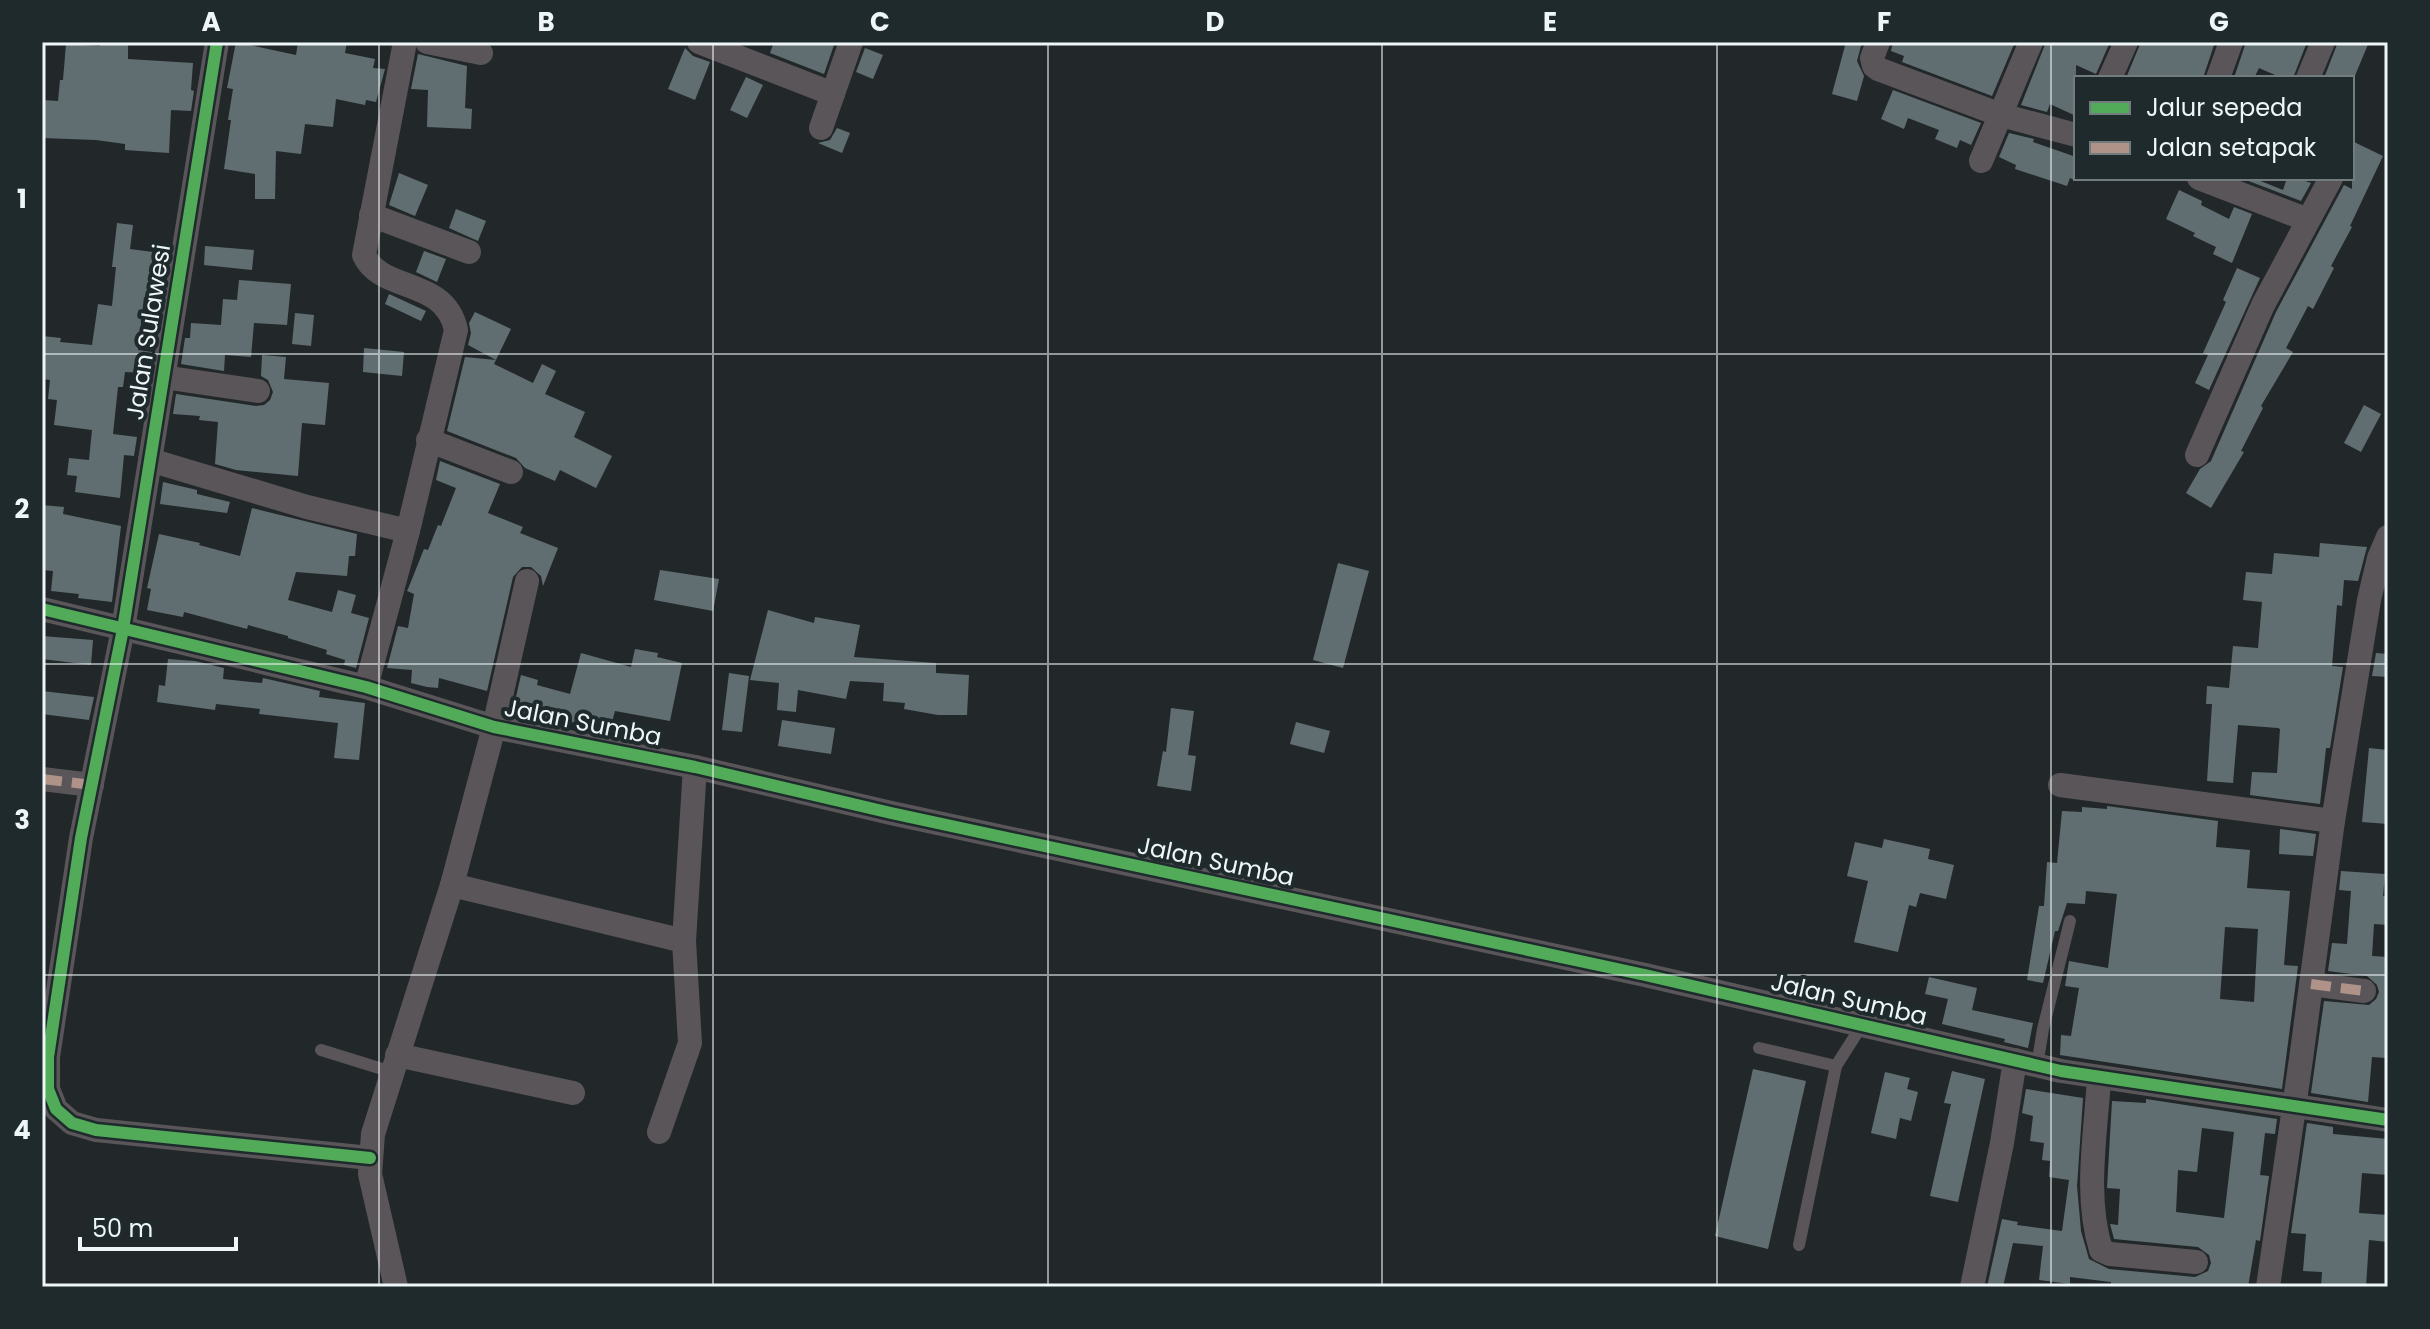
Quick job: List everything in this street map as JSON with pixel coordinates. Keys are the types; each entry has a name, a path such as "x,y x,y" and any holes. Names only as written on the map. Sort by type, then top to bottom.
{"street":[{"name":"Jalan Sulawesi","path":"217,42 123,629 74,884 48,1057 48,1089 56,1109 72,1123 96,1130 370,1158"},
{"path":"366,687 408,531 456,330 448,308 428,294 373,269 364,255 405,42"},
{"path":"427,42 481,53"},
{"path":"699,42 833,94"},
{"path":"821,128 851,42"},
{"path":"1878,42 1872,58 1878,69 2001,115 2074,134"},
{"path":"1981,161 2031,42"},
{"path":"2111,76 2126,42"},
{"path":"2219,76 2231,42"},
{"path":"2309,76 2323,42"},
{"path":"2210,180 2260,189 2308,220"},
{"path":"2197,455 2263,305 2330,180"},
{"path":"371,215 469,252"},
{"path":"163,377 258,391"},
{"path":"428,440 511,472"},
{"path":"150,460 307,507 408,531"},
{"path":"2268,1287 2333,821 2369,600 2386,551"},
{"path":"396,1287 370,1174 373,1134 452,885 494,727 527,581"},
{"name":"Jalan Sumba","path":"42,609 366,687 494,727 695,767 891,813 1645,975 2026,1063 2099,1078 2388,1120"},
{"path":"659,1132 690,1043 684,941 695,767"},
{"path":"42,779 92,785"},
{"path":"2060,785 2333,821"},
{"path":"452,885 684,941"},
{"path":"2311,984 2364,991"},
{"path":"394,1063 573,1093"},
{"path":"1972,1287 2002,1143 2026,1063"},
{"path":"2099,1078 2092,1196 2101,1250 2110,1254 2196,1262"}],"lane":[{"path":"2026,1063 2043,1029 2070,921"},
{"path":"1799,1245 1836,1066 1862,1025"},
{"path":"1759,1048 1836,1066"},
{"path":"321,1050 394,1063"}],"building":[{"path":"101,42 128,42 128,59 193,63 191,111 171,110 169,153 125,150 125,144 96,140 42,138 43,100 58,101 66,44 100,46"},
{"path":"236,42 296,55 298,42 347,42 345,53 375,59 373,68 385,69 376,102 366,100 365,105 336,99 333,127 305,124 301,154 276,151 275,199 255,199 255,174 224,169 233,89 227,88"},
{"path":"774,42 835,42 824,74 770,53"},
{"path":"1846,42 1862,42 1857,61 1864,76 1857,101 1832,94"},
{"path":"1893,42 2015,42 1992,96 1902,62 1904,56 1891,51"},
{"path":"2046,42 2110,42 2096,74 2076,65 2074,115 2050,104 2047,112 2021,105"},
{"path":"2141,42 2215,42 2204,76 2127,76"},
{"path":"2246,42 2307,42 2294,76 2277,76 2259,68 2255,76 2235,76"},
{"path":"2338,42 2369,42 2354,78 2325,76"},
{"path":"685,48 693,56 710,62 695,100 668,89"},
{"path":"865,48 883,55 873,79 856,72"},
{"path":"418,54 467,66 465,108 472,109 471,129 427,127 428,90 411,89"},
{"path":"746,77 763,85 747,118 730,110"},
{"path":"1893,90 1981,123 1971,145 1960,140 1957,148 1935,139 1939,130 1908,118 1904,129 1881,119"},
{"path":"837,128 850,133 842,153 818,143 830,140"},
{"path":"2009,133 2034,139 2033,142 2074,156 2074,180 2070,178 2067,186 2015,169 2016,165 1999,157"},
{"path":"2354,142 2383,156 2331,266 2334,268 2313,309 2308,306 2286,348 2293,352 2261,406 2263,408 2241,451 2244,452 2211,508 2186,493 2200,469 2211,461 2276,312 2344,185 2352,189"},
{"path":"399,173 428,185 415,216 389,205"},
{"path":"2246,180 2258,180 2283,190 2286,180 2311,183 2301,201"},
{"path":"2179,190 2229,219 2234,207 2252,214 2232,263 2213,254 2216,247 2193,236 2195,233 2166,219"},
{"path":"456,209 486,221 478,241 449,228"},
{"path":"117,223 133,225 130,249 153,252 151,276 155,277 153,298 144,297 138,350 152,352 149,373 125,372 123,387 118,387 113,434 137,437 134,456 124,455 120,498 75,492 77,476 67,475 69,458 89,460 92,430 54,425 57,400 48,399 50,380 42,379 42,336 61,338 60,342 92,345 98,304 112,306"},
{"path":"205,246 254,250 252,270 204,265"},
{"path":"424,251 446,259 437,282 416,272"},
{"path":"2237,268 2260,278 2209,390 2195,383 2208,355 2203,353 2226,302 2223,300"},
{"path":"239,280 291,284 287,325 254,323 251,357 225,355 224,371 181,364 185,338 190,338 191,323 221,325 223,299 237,300"},
{"path":"389,294 426,311 421,321 385,304"},
{"path":"475,312 511,329 496,360 468,345 471,333 469,323"},
{"path":"295,313 314,315 311,346 292,344"},
{"path":"364,348 404,352 402,376 363,372"},
{"path":"262,355 286,357 284,379 329,383 325,425 302,423 298,476 236,470 215,464 218,422 199,420 200,416 173,414 176,394 264,405 273,392 268,380 261,376"},
{"path":"465,357 496,360 494,364 533,383 542,364 556,371 545,394 585,412 574,437 612,456 596,488 560,470 555,481 525,468 516,458 447,431"},
{"path":"2364,405 2381,414 2361,452 2344,443"},
{"path":"440,461 500,484 488,513 523,527 520,533 558,548 543,586 541,576 531,567 522,567 513,577 487,691 439,678 438,688 427,687 411,683 412,670 387,668 398,626 408,628 414,594 407,591 424,549 428,550 438,525 441,526 456,488 436,480"},
{"path":"163,482 230,502 227,513 160,504"},
{"path":"42,505 64,507 63,514 121,526 112,602 51,591 53,571 42,570"},
{"path":"252,508 357,534 355,556 349,556 347,576 296,572 288,600 332,612 338,590 356,595 351,613 369,618 356,668 344,665 345,660 326,654 327,650 288,636 184,612 183,617 147,610 151,589 147,588 159,534 240,556"},
{"path":"2320,543 2367,547 2358,581 2344,580 2342,606 2337,605 2332,666 2343,667 2330,748 2326,748 2320,804 2250,795 2252,772 2277,773 2278,728 2238,725 2233,783 2207,781 2212,704 2206,704 2207,686 2229,688 2233,646 2258,648 2262,602 2243,600 2246,572 2272,574 2274,553 2319,557"},
{"path":"1338,563 1369,571 1343,668 1313,660"},
{"path":"660,570 719,579 713,611 654,600"},
{"path":"768,610 814,623 815,617 860,625 854,657 936,663 936,673 969,675 967,715 938,715 904,709 905,703 883,701 884,683 850,681 846,699 798,690 796,712 777,710 779,683 750,680"},
{"path":"42,636 93,640 91,665 42,659"},
{"path":"635,649 658,653 657,657 682,663 670,721 615,711 609,733 568,721 567,726 533,719 534,715 513,710 521,675 538,680 537,685 570,694 581,653 631,667"},
{"path":"2376,653 2388,654 2388,677 2372,676"},
{"path":"168,659 224,668 223,679 262,683 263,678 320,691 319,697 365,703 359,760 334,758 338,723 259,714 260,709 216,704 215,710 157,702 159,685 165,686"},
{"path":"729,673 749,676 742,732 722,730"},
{"path":"42,691 94,697 89,720 42,714"},
{"path":"1171,708 1194,711 1188,755 1196,756 1191,791 1157,786 1163,751 1166,752"},
{"path":"782,720 835,728 831,754 778,746"},
{"path":"1296,722 1330,731 1324,753 1290,744"},
{"path":"2369,748 2388,750 2388,824 2362,822"},
{"path":"2107,806 2218,821 2216,847 2250,850 2247,888 2290,891 2284,965 2298,966 2282,1089 2060,1055 2061,1035 2071,1036 2079,988 2065,986 2069,961 2108,968 2117,894 2086,891 2085,904 2067,903 2058,931 2055,931 2043,983 2027,980 2039,906 2044,906 2047,862 2057,863 2062,811 2082,812 2082,807 2107,809","holes":["2225,927 2258,929 2254,1002 2220,999"]},
{"path":"2280,829 2316,834 2313,856 2279,854"},
{"path":"1884,839 1930,849 1928,859 1954,865 1946,899 1920,893 1916,907 1909,905 1898,952 1854,942 1868,881 1847,876 1855,842 1882,848"},
{"path":"2341,871 2385,874 2383,896 2388,896 2388,925 2374,924 2372,956 2388,957 2386,1058 2372,1057 2368,1102 2311,1093 2324,1001 2369,1005 2379,992 2377,985 2367,976 2328,971 2332,943 2347,944 2351,891 2339,890"},
{"path":"1929,977 1977,988 1972,1010 2033,1023 2028,1048 2004,1042 2005,1039 1942,1024 1948,999 1925,994"},
{"path":"1753,1069 1806,1081 1768,1249 1715,1236"},
{"path":"1952,1071 1985,1079 1958,1202 1930,1196 1951,1104 1944,1103"},
{"path":"1885,1072 1910,1078 1907,1089 1918,1092 1911,1121 1900,1118 1896,1139 1871,1133"},
{"path":"2026,1089 2083,1098 2077,1186 2081,1231 2089,1259 2109,1269 2195,1277 2208,1271 2211,1263 2209,1255 2198,1247 2114,1239 2110,1224 2118,1225 2120,1189 2107,1188 2112,1101 2146,1103 2146,1099 2277,1119 2275,1134 2265,1133 2260,1175 2269,1176 2260,1241 2256,1240 2248,1287 2111,1287 2111,1282 2070,1277 2070,1284 2039,1280 2043,1246 2013,1243 2003,1287 1987,1287 2002,1219 2018,1222 2017,1225 2062,1231 2069,1180 2049,1177 2050,1161 2042,1160 2044,1143 2030,1141 2033,1116 2022,1113","holes":["2202,1128 2234,1132 2224,1218 2176,1212 2178,1170 2197,1172"]},
{"path":"2307,1123 2333,1127 2333,1134 2388,1139 2388,1175 2362,1173 2359,1213 2388,1215 2388,1242 2369,1240 2366,1287 2321,1287 2322,1272 2303,1271 2306,1234 2291,1233"}],"marked path":[{"path":"42,779 92,785"},
{"path":"2311,984 2364,991"}],"cycle path":[{"path":"217,42 123,629 81,838 48,1057 48,1089 56,1109 72,1123 96,1130 370,1158"},
{"path":"42,609 366,687 494,727 695,767 891,813 1645,975 2061,1071 2388,1120"}]}
